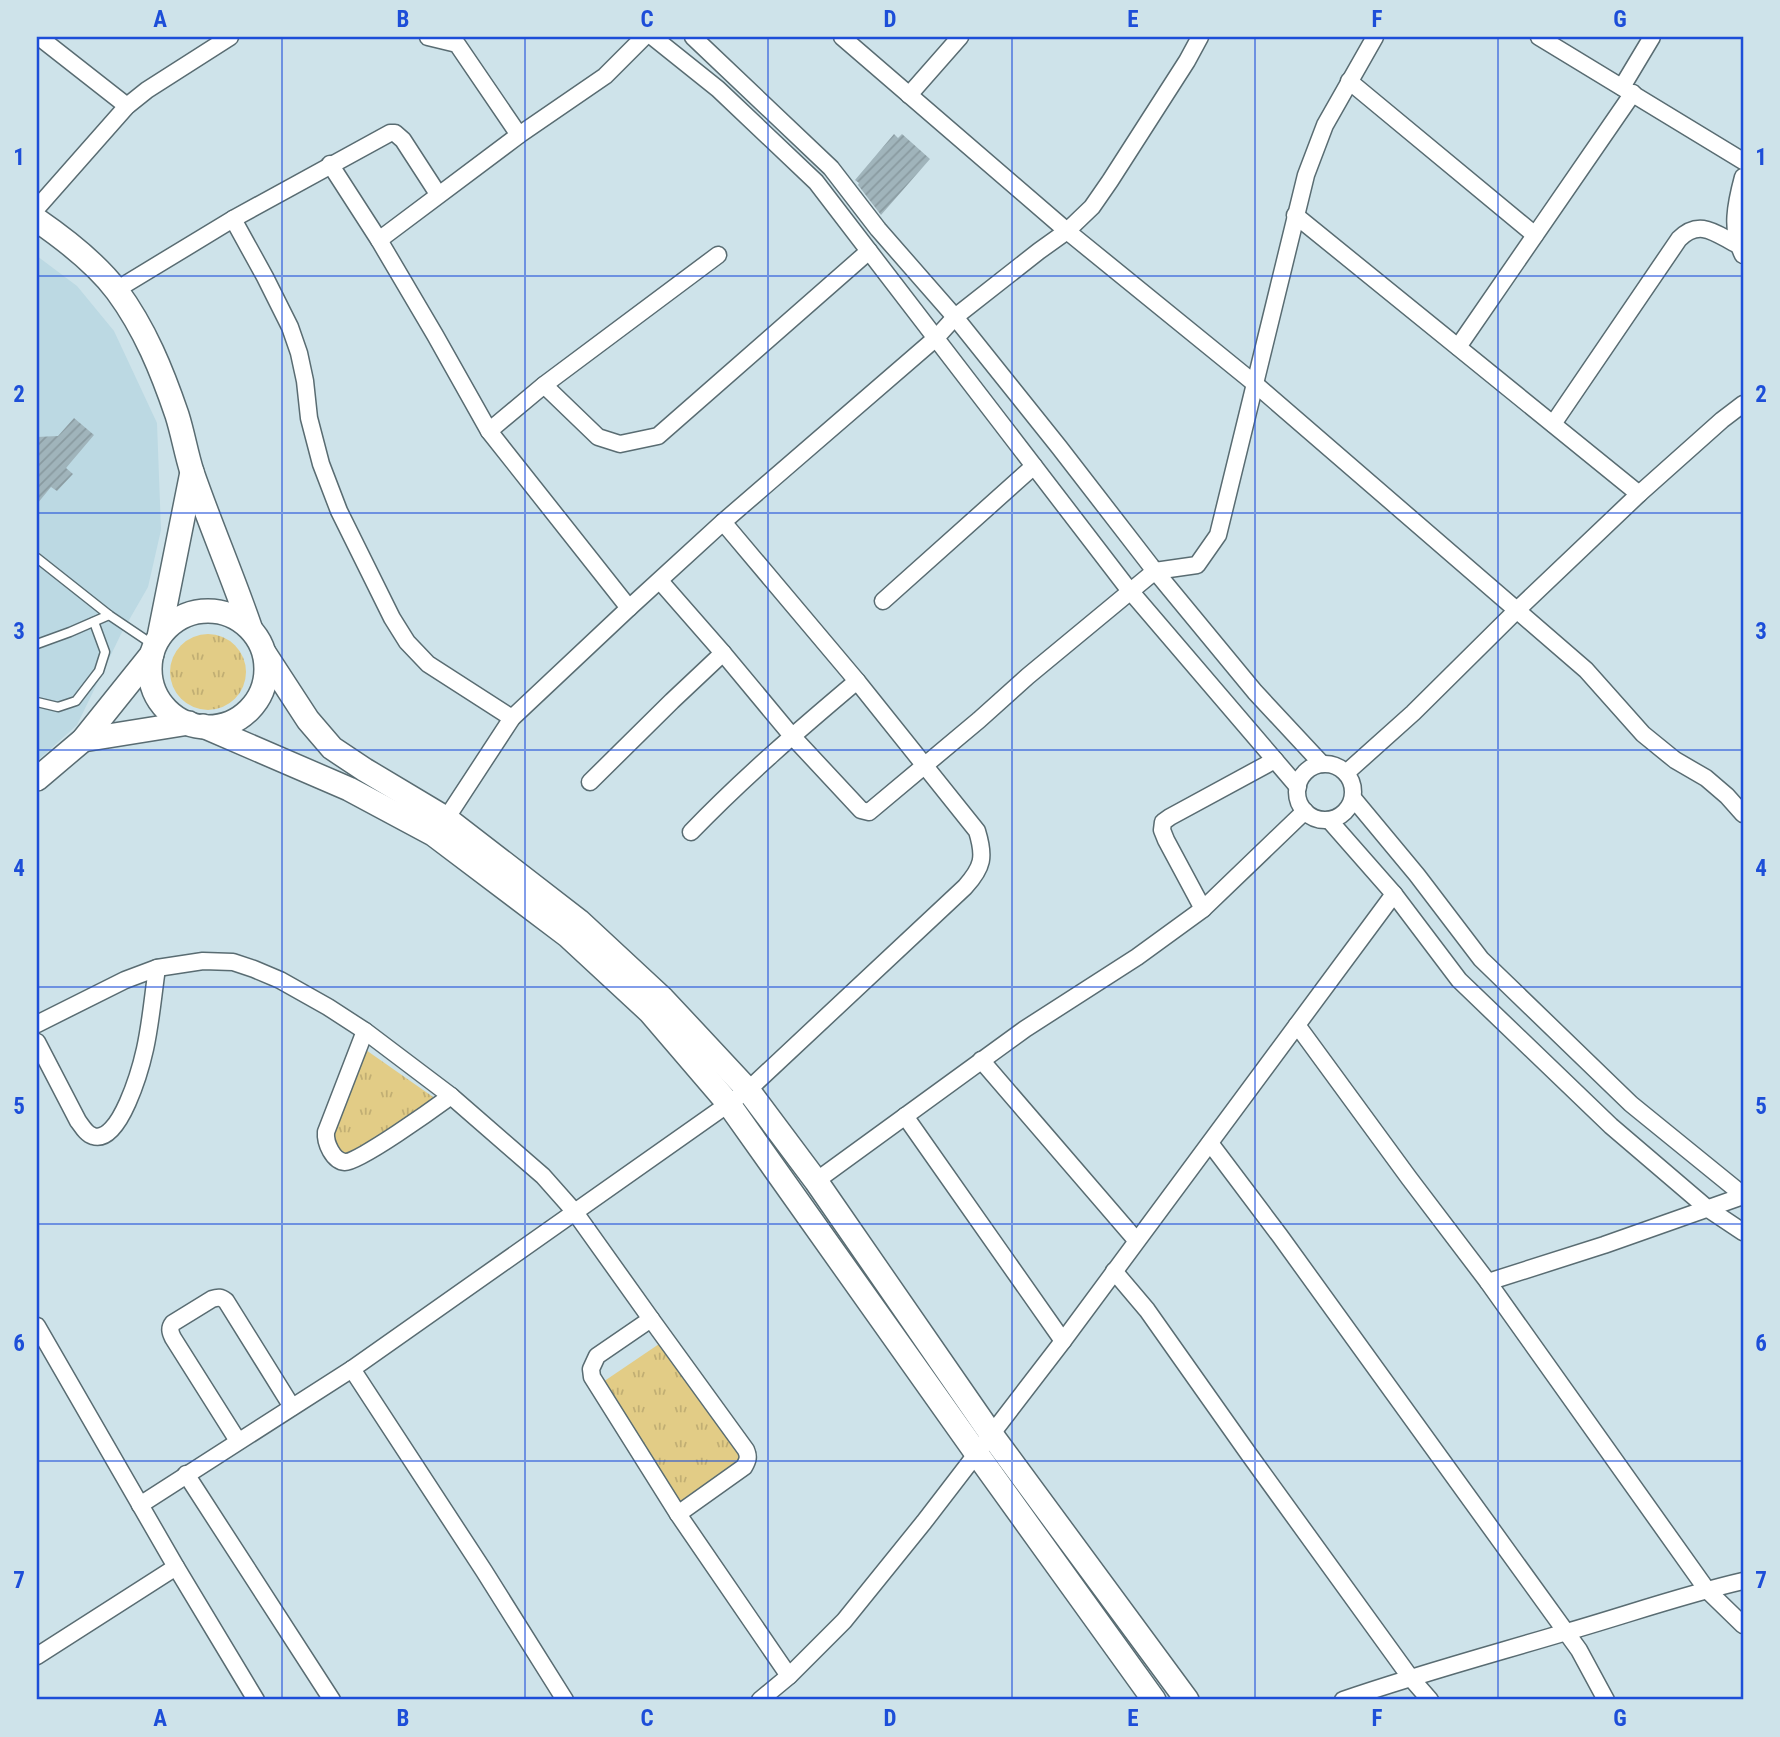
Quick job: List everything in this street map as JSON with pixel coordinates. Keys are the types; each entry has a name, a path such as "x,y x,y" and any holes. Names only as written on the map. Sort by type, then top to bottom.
{"street":[{"path":"39,37 127,106"},
{"path":"37,208 127,106 157,83 230,37"},
{"path":"428,37 460,40 519,135"},
{"path":"379,240 519,135 605,76 644,37"},
{"path":"653,37 718,89 816,182 1131,591 1298,787"},
{"path":"693,37 831,168 878,229 955,317 1155,571 1255,692 1322,764 1339,768 1346,773 1353,789 1353,798 1344,813 1329,820 1312,817 1305,811 1297,796 1298,787 1306,772 1322,764"},
{"path":"842,37 1067,231 1254,383 1586,670 1643,734 1675,760 1717,787 1743,814"},
{"path":"909,95 960,37"},
{"path":"440,827 512,718 723,522 936,338 955,317 1067,231 1092,207 1200,37"},
{"path":"660,581 792,736 865,812 873,810 1155,571 1197,565 1218,535 1306,175 1325,125 1375,37"},
{"path":"1539,37 1743,161"},
{"path":"1458,347 1535,235 1628,90 1651,37"},
{"path":"1349,81 1535,235"},
{"path":"116,289 330,164 395,132 438,194"},
{"path":"330,164 379,240 489,431 629,608"},
{"path":"1741,250 1734,218 1743,177"},
{"path":"1296,215 1639,494"},
{"path":"233,219 290,327 301,362 309,418 321,464 339,511 392,618 407,642 428,664 512,718"},
{"path":"37,220 79,252 116,289 142,330 159,366 192,472 250,627 308,720 332,748 440,827 579,921 663,999 748,1090 816,1181 992,1434 1187,1700"},
{"path":"1553,424 1686,232 1704,228 1741,250"},
{"path":"544,385 598,437 620,444 658,436 869,251"},
{"path":"489,431 544,385 718,255"},
{"path":"1346,773 1413,713 1639,494 1721,420 1743,404"},
{"path":"883,601 1034,466"},
{"path":"192,472 150,668 157,696 171,712 196,725 440,827 568,936 650,1012 728,1103 1154,1700"},
{"path":"140,1505 352,1368 748,1090 977,874 982,860 982,846 977,831 857,681 723,522"},
{"path":"37,779 83,740 173,622 191,613 212,610 232,616 250,627"},
{"path":"83,740 196,725 219,726 234,721 258,700 267,669 265,653"},
{"path":"590,782 723,653"},
{"path":"691,832 792,736 857,681"},
{"path":"1203,909 1166,839 1162,830 1163,822 1275,760"},
{"path":"1353,798 1482,959 1631,1104 1743,1196"},
{"path":"816,1181 1025,1029 1137,957 1203,909 1305,811"},
{"path":"1329,820 1394,894 1459,980 1611,1126 1707,1208 1743,1232"},
{"path":"760,1700 789,1676 844,1621 917,1531 1063,1340 1394,894"},
{"path":"37,1024 125,979 157,968 202,961 233,962 280,980 328,1007 365,1031 451,1096 543,1176 575,1211 746,1450 748,1461 744,1467 678,1514"},
{"path":"37,1042 84,1130 91,1136 107,1133 117,1123 127,1105 142,1059 157,968"},
{"path":"1297,1025 1488,1282 1707,1590 1743,1625"},
{"path":"365,1031 326,1132 328,1146 341,1161 346,1163 370,1152 451,1096"},
{"path":"981,1060 1136,1240"},
{"path":"905,1116 1063,1340"},
{"path":"1210,1143 1579,1650 1606,1700"},
{"path":"1488,1282 1743,1196"},
{"path":"1114,1271 1147,1310 1410,1677 1430,1700"},
{"path":"238,1441 173,1338 170,1327 173,1323 212,1299 222,1298 292,1407"},
{"path":"651,1319 597,1356 591,1369 592,1377 678,1514 789,1676"},
{"path":"37,1326 256,1700"},
{"path":"352,1368 565,1700"},
{"path":"186,1474 332,1700"},
{"path":"37,1656 176,1567"},
{"path":"1343,1700 1410,1677 1743,1581"}],"lane":[{"path":"37,558 109,615 155,646"},
{"path":"37,644 109,615"},
{"path":"37,702 58,707 76,701 99,671 105,652 94,622"}],"shaded area":[{"path":"37,256 77,286 114,331 157,423 161,530 148,587 121,634 77,725 37,761"}],"green space":[{"path":"201,634 215,634 229,640 240,651 244,657 244,687 235,699 223,708 201,710 187,704 176,693 170,679 170,665 176,651 187,640"},
{"path":"366,1050 436,1099 349,1165 329,1142"},
{"path":"662,1342 750,1469 684,1521 597,1386"}],"building":[{"path":"894,134 898,138 902,134 930,159 881,215 855,180"},
{"path":"74,418 94,435 66,468 73,474 57,491 51,487 37,504 37,437 58,436"}]}
